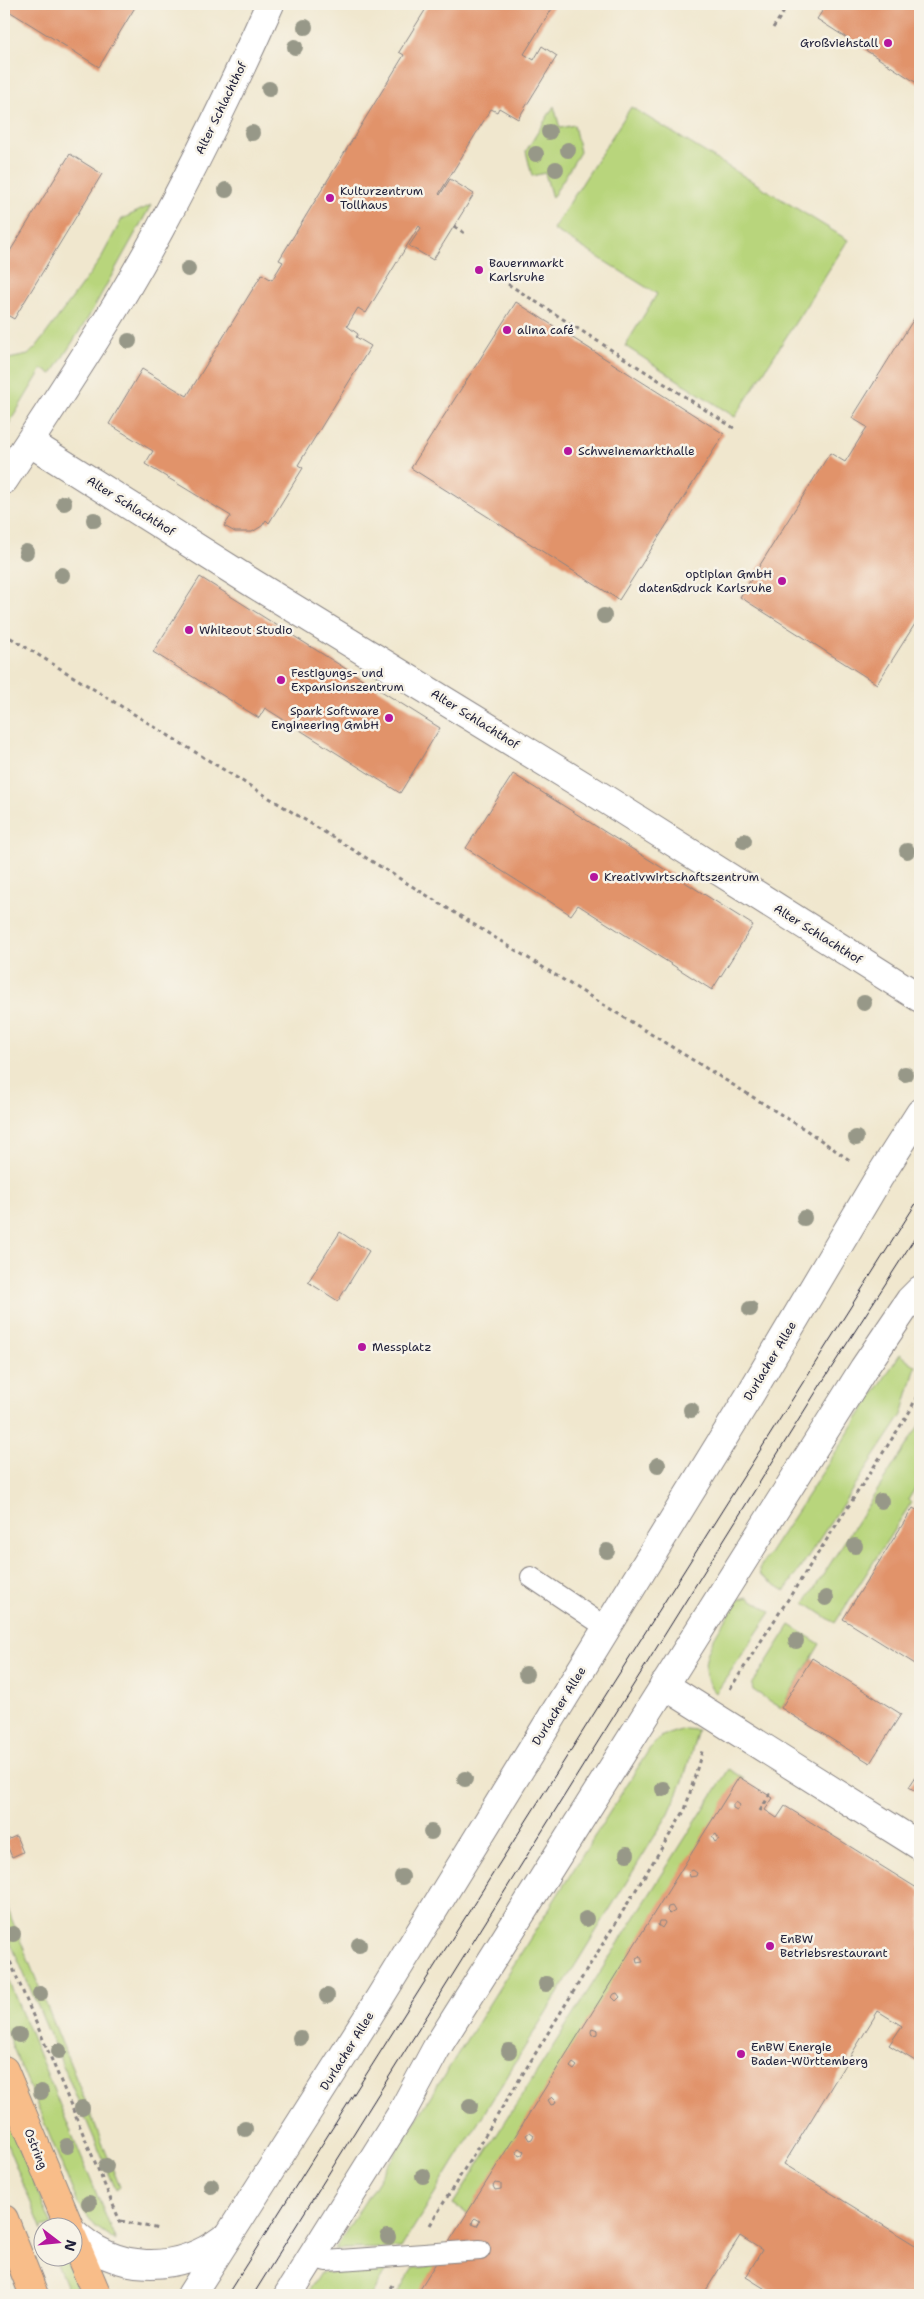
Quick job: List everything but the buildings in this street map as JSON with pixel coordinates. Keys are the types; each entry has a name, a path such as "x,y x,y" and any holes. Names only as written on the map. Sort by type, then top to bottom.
{"main road":[{"name":"Ostring","path":"4,2070 64,2216"},
{"path":"4,2219 34,2295"},
{"path":"82,2260 97,2295"}],"street":[{"name":"Alter Schlachthof","path":"4,480 90,347 160,230 222,109 270,4"},
{"name":"Alter Schlachthof","path":"29,442 251,582 602,797 920,998"},
{"name":"Durlacher Allee","path":"191,2295 366,2020 751,1393 878,1179 920,1113"},
{"path":"288,2295 400,2116 436,2049 664,1685 864,1368 899,1316 920,1290"},
{"path":"664,1685 920,1846"},
{"path":"82,2241 116,2259 134,2264 155,2265 194,2256 212,2247 228,2235"}],"lane":[{"path":"531,1577 607,1628"},
{"path":"312,2257 326,2261 480,2250"}],"path":[{"path":"773,28 789,4"},
{"path":"454,226 466,234"},
{"path":"508,284 737,430"},
{"path":"4,637 6,636 789,1120 878,1179"},
{"path":"386,2295 684,1810 713,1715 910,1412 920,1389"},
{"path":"760,1811 769,1796"},
{"path":"4,1946 120,2221"}],"green space":[{"path":"554,106 560,128 574,125 580,152 552,198 545,173 532,176 526,151"},
{"path":"631,107 848,240 735,417 625,346 657,294 553,229"},
{"path":"151,205 88,318 52,374 42,369 4,432 4,360 28,355 37,346 100,260 122,219"},
{"path":"900,1354 916,1366 902,1415 785,1591 760,1575 759,1569"},
{"path":"920,1424 920,1480 908,1500 911,1503 835,1623 805,1603"},
{"path":"748,1597 771,1612 716,1693 708,1682 705,1670 706,1657 717,1633 740,1599"},
{"path":"790,1625 820,1644 781,1708 753,1690 752,1685"},
{"path":"684,1729 698,1730 683,1781 669,1813 401,2248 335,2249 650,1748 662,1736"},
{"path":"729,1769 744,1778 470,2215 453,2204"},
{"path":"4,1900 120,2187 116,2190 4,1927"},
{"path":"4,1970 116,2241 96,2227 78,2204 4,2026"},
{"path":"4,2112 48,2216 36,2216 4,2137"},
{"path":"439,2265 420,2295 396,2295 413,2268"},
{"path":"58,2266 69,2266 80,2295 70,2295"},
{"path":"387,2269 371,2295 306,2295 320,2273"}],"tram line":[{"path":"227,2295 920,1197"},
{"path":"253,2295 821,1384 920,1230"}],"place":[{"name":"Großviehstall","path":"888,43"},
{"name":"Kulturzentrum Tollhaus","path":"330,198"},
{"name":"Bauernmarkt Karlsruhe","path":"479,270"},
{"name":"alina café","path":"507,330"},
{"name":"Schweinemarkthalle","path":"568,451"},
{"name":"optiplan GmbH daten&druck Karlsruhe","path":"782,581"},
{"name":"Whiteout Studio","path":"189,630"},
{"name":"Festigungs- und Expansionszentrum","path":"281,680"},
{"name":"Spark Software Engineering GmbH","path":"389,718"},
{"name":"Kreativwirtschaftszentrum","path":"594,877"},
{"name":"Messplatz","path":"362,1347"},
{"name":"EnBW Betriebsrestaurant","path":"770,1946"},
{"name":"EnBW Energie Baden-Württemberg","path":"741,2054"}]}
